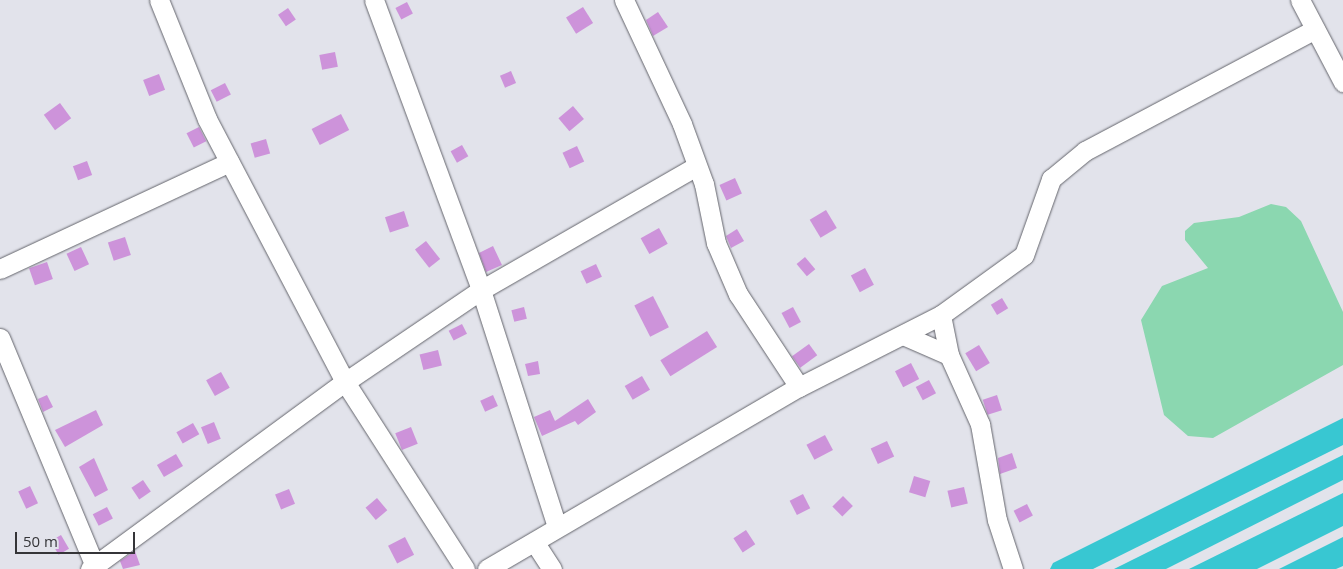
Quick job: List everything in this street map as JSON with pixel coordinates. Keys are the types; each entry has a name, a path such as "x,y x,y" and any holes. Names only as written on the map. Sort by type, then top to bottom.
{"street":[{"path":"159,0 207,120 345,382 464,569"},
{"path":"374,0 481,290 557,527"},
{"path":"624,0 682,124 695,167 704,184 716,243 738,294 799,387"},
{"path":"1300,0 1343,82"},
{"path":"487,569 535,543 557,527 799,387 941,315 1007,271 1024,255 1051,179 1085,151 1315,29"},
{"path":"0,269 229,162"},
{"path":"0,338 93,567 345,382 481,290 695,167"},
{"path":"941,315 949,355 980,424 997,520 1013,569"},
{"path":"903,335 949,355"},
{"path":"535,543 552,569"}],"green space":[{"path":"1271,204 1286,207 1301,221 1343,312 1343,365 1213,438 1188,436 1164,415 1141,320 1162,286 1208,268 1185,240 1185,231 1194,223 1239,217"}],"water":[{"path":"1343,418 1343,445 1093,569 1050,569 1053,563"},
{"path":"1343,455 1343,480 1166,569 1114,569"},
{"path":"1343,493 1343,526 1257,569 1189,569"},
{"path":"1343,537 1343,566 1336,569 1279,569"}],"building":[{"path":"407,2 413,14 401,19 395,8"},
{"path":"583,7 593,23 576,34 566,18"},
{"path":"288,8 296,20 286,26 278,15"},
{"path":"658,12 668,27 653,36 646,20"},
{"path":"335,52 338,67 322,70 319,55"},
{"path":"511,71 516,83 505,88 500,76"},
{"path":"159,74 165,90 149,96 143,80"},
{"path":"225,83 231,95 217,102 211,90"},
{"path":"60,103 71,118 55,130 44,115"},
{"path":"573,106 584,119 569,131 558,118"},
{"path":"341,114 349,130 320,145 312,129"},
{"path":"199,127 206,141 194,148 187,133"},
{"path":"266,139 270,153 255,158 251,143"},
{"path":"462,145 468,156 457,163 451,151"},
{"path":"577,146 584,161 570,168 562,153"},
{"path":"87,161 92,175 78,180 73,166"},
{"path":"735,178 742,194 726,200 719,185"},
{"path":"826,210 837,228 821,238 810,220"},
{"path":"404,211 409,226 390,232 385,217"},
{"path":"659,228 668,244 649,254 641,238"},
{"path":"737,229 744,241 731,248 726,236"},
{"path":"125,237 131,255 114,261 108,243"},
{"path":"426,241 440,259 429,268 415,250"},
{"path":"493,246 502,265 486,272 479,253"},
{"path":"81,247 89,264 75,271 66,254"},
{"path":"805,257 815,269 807,276 797,264"},
{"path":"47,262 53,279 35,285 29,268"},
{"path":"596,264 602,277 587,284 581,271"},
{"path":"865,268 874,285 860,292 851,276"},
{"path":"653,296 669,327 650,337 634,306"},
{"path":"1002,298 1008,308 997,315 991,305"},
{"path":"524,307 527,319 514,322 511,310"},
{"path":"793,307 801,322 790,328 782,313"},
{"path":"462,324 467,334 454,341 449,331"},
{"path":"707,331 717,347 670,376 660,360"},
{"path":"809,344 817,355 800,368 792,356"},
{"path":"979,345 990,363 976,371 965,353"},
{"path":"438,350 442,366 423,370 420,355"},
{"path":"538,361 540,374 528,376 525,364"},
{"path":"911,363 919,379 903,387 895,371"},
{"path":"221,372 230,388 215,396 206,380"},
{"path":"642,376 650,390 633,400 625,386"},
{"path":"929,380 936,393 923,400 916,387"},
{"path":"47,395 53,407 43,412 38,399"},
{"path":"493,395 498,406 485,412 480,401"},
{"path":"997,395 1002,410 988,415 983,400"},
{"path":"588,399 596,412 578,425 575,421 542,436 534,417 550,410 555,421"},
{"path":"96,410 103,425 65,447 55,430"},
{"path":"214,422 221,439 208,444 201,427"},
{"path":"193,423 199,434 183,444 176,432"},
{"path":"411,427 418,444 402,450 395,433"},
{"path":"825,435 833,450 814,460 806,445"},
{"path":"887,441 894,456 878,464 871,449"},
{"path":"1012,453 1017,468 1000,474 998,458"},
{"path":"176,454 183,466 164,477 157,465"},
{"path":"94,458 108,490 95,497 79,467"},
{"path":"914,476 930,481 925,497 909,492"},
{"path":"143,480 151,492 139,499 131,488"},
{"path":"30,486 38,503 26,509 18,491"},
{"path":"964,487 968,504 951,507 947,491"},
{"path":"289,489 295,504 281,509 275,495"},
{"path":"803,494 810,508 797,515 790,501"},
{"path":"843,496 853,506 842,517 832,507"},
{"path":"377,498 387,510 376,520 366,508"},
{"path":"1027,504 1033,516 1020,522 1014,511"},
{"path":"107,507 113,519 99,526 93,514"},
{"path":"746,530 755,544 743,552 733,538"},
{"path":"61,535 69,549 59,555 51,541"},
{"path":"405,537 414,555 397,563 388,546"},
{"path":"135,551 140,565 123,569 120,561"}]}
